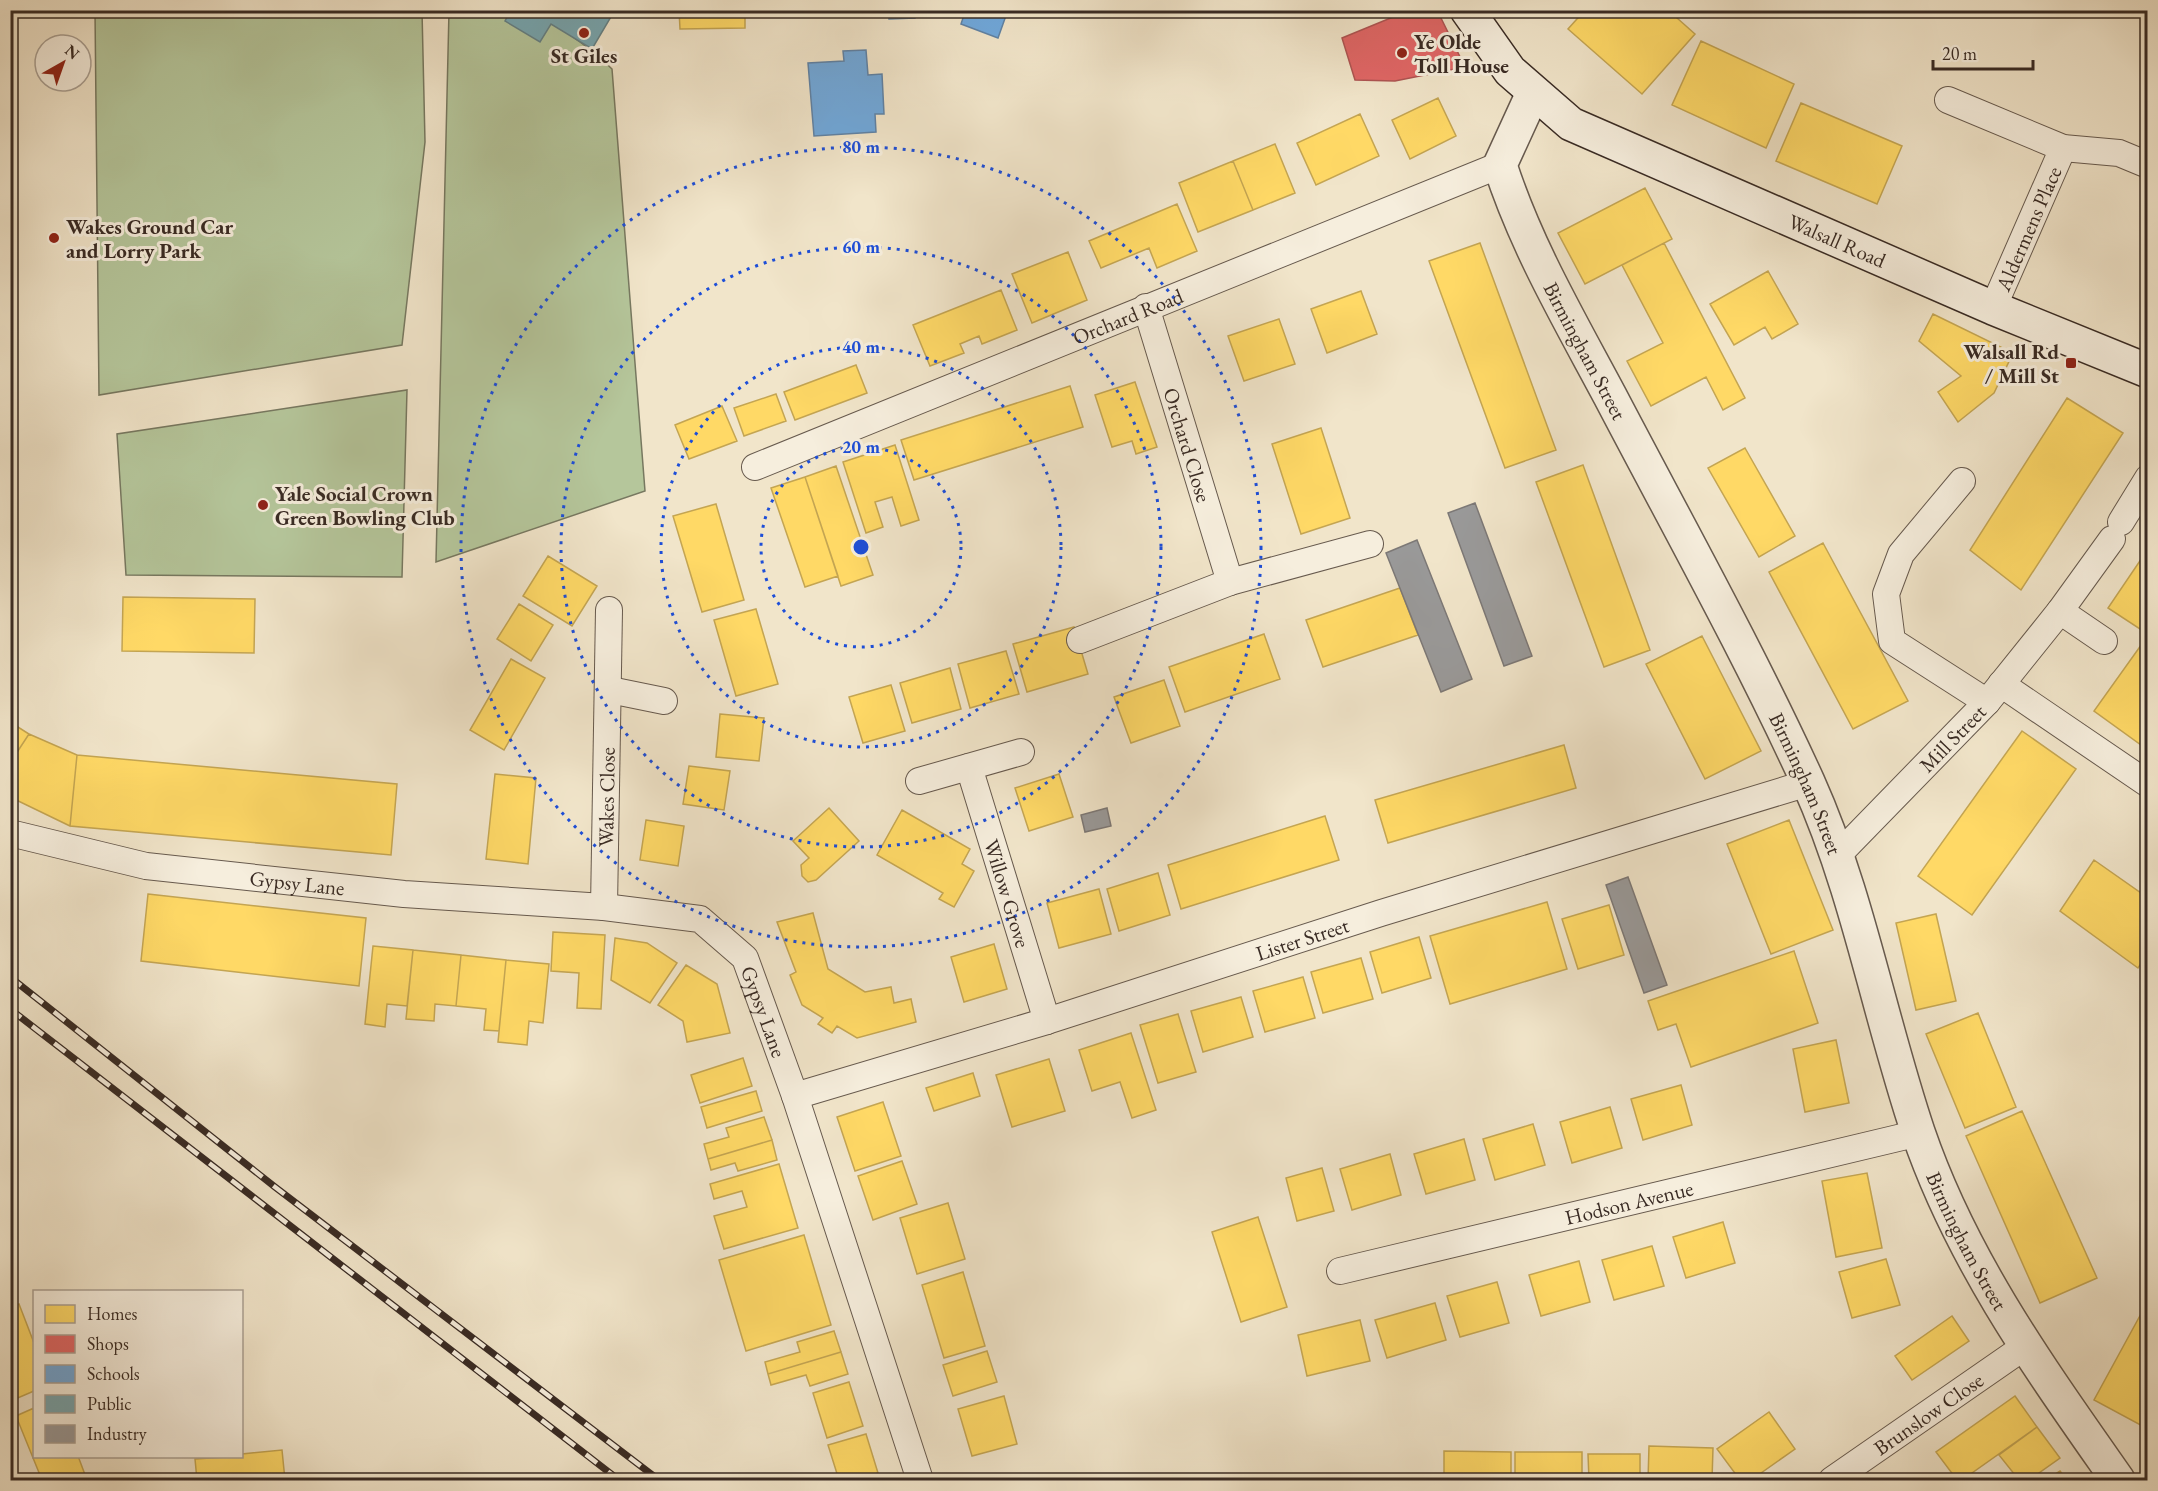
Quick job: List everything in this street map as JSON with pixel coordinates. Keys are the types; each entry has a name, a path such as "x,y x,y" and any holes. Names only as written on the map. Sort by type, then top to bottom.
{"street":[{"name":"Walsall Road","path":"1477,14 1510,71 1533,93 1571,123 1625,149 1993,308 2148,371"},
{"path":"1500,165 1533,93"},
{"name":"Aldermens Place","path":"1948,100 2062,148 2118,153 2148,165"},
{"name":"Aldermens Place","path":"1993,308 2062,148"},
{"name":"Orchard Road","path":"755,467 1500,165"},
{"name":"Birmingham Street","path":"1500,165 1514,209 1546,275 1712,591 1808,783 1837,856 1919,1133 1961,1238 2024,1347 2118,1480"},
{"name":"Orchard Close","path":"1146,307 1230,582"},
{"name":"Mill Street","path":"1837,856 1994,693 2060,611 2116,530 2148,478"},
{"path":"1962,481 1901,554 1886,594 1892,641 1994,693 2148,784"},
{"path":"1080,640 1230,582 1370,544"},
{"name":"Wakes Close","path":"604,907 610,690 609,610"},
{"path":"2060,611 2104,641"},
{"path":"610,690 664,701"},
{"path":"920,781 1021,752"},
{"name":"Willow Grove","path":"969,767 1047,1021"},
{"name":"Lister Street","path":"795,1096 1047,1021 1381,913 1808,783"},
{"name":"Gypsy Lane","path":"10,833 146,866 404,894 604,907 700,919 745,958 795,1096 920,1480"},
{"name":"Hodson Avenue","path":"1340,1271 1919,1133"},
{"name":"Brunslow Close","path":"1832,1480 2024,1347"}],"green space":[{"path":"502,10 530,14 568,34 612,69 645,491 436,562 449,11"},
{"path":"95,11 422,11 425,142 402,345 99,395"},
{"name":"Yale Social Crown Green Bowling Club","path":"407,390 402,577 126,575 117,434"}],"building: Homes":[{"path":"679,10 745,10 745,28 680,29"},
{"path":"1585,10 1668,10 1695,34 1642,94 1568,29"},
{"path":"1701,41 1794,84 1766,148 1672,105"},
{"path":"1438,98 1456,136 1410,159 1392,120"},
{"path":"1801,103 1902,146 1877,204 1776,161"},
{"path":"1360,114 1379,156 1316,185 1297,143"},
{"path":"1275,144 1295,193 1253,210 1233,161"},
{"path":"1233,161 1253,210 1198,232 1179,183"},
{"path":"1645,188 1672,239 1585,284 1558,233"},
{"path":"1177,204 1197,251 1157,268 1149,248 1101,268 1089,241"},
{"path":"1480,243 1556,450 1505,468 1429,261"},
{"path":"1664,243 1745,398 1723,410 1706,377 1651,406 1627,361 1663,343 1622,265"},
{"path":"1068,252 1087,300 1032,323 1012,274"},
{"path":"1768,271 1798,324 1772,339 1765,327 1734,345 1710,304"},
{"path":"1001,290 1017,330 982,344 979,336 960,344 964,353 930,366 913,325"},
{"path":"1361,291 1377,334 1327,353 1311,309"},
{"path":"1933,314 2013,353 1994,393 1958,422 1938,392 1961,376 1919,341"},
{"path":"1279,319 1295,364 1244,381 1228,336"},
{"path":"856,365 867,393 795,420 784,392"},
{"path":"1135,382 1157,447 1136,454 1132,441 1112,447 1095,395"},
{"path":"1070,386 1083,427 914,480 901,440"},
{"path":"776,394 786,421 744,436 734,408"},
{"path":"2067,398 2123,433 2021,590 1970,550"},
{"path":"722,406 737,441 689,459 675,425"},
{"path":"1321,428 1350,518 1301,534 1272,444"},
{"path":"895,445 919,520 901,526 892,497 875,502 883,527 866,533 843,462"},
{"path":"1745,448 1795,536 1759,557 1708,468"},
{"path":"1583,465 1650,650 1604,667 1536,482"},
{"path":"836,466 873,575 841,586 805,477"},
{"path":"805,477 838,576 805,587 771,488"},
{"path":"716,504 744,600 702,612 673,516"},
{"path":"1823,543 1908,701 1853,729 1769,572"},
{"path":"2148,549 2148,624 2143,631 2108,608"},
{"path":"548,556 597,586 572,626 523,596"},
{"path":"1400,588 1418,635 1323,667 1306,620"},
{"path":"123,597 255,599 254,653 122,651"},
{"path":"519,604 553,625 531,661 497,639"},
{"path":"756,609 778,684 736,696 714,620"},
{"path":"1074,627 1088,674 1027,692 1013,644"},
{"path":"1264,634 1280,679 1185,712 1169,667"},
{"path":"1702,636 1761,751 1705,779 1646,664"},
{"path":"2144,641 2148,643 2148,750 2094,711"},
{"path":"1006,651 1019,694 970,708 958,664"},
{"path":"511,659 545,678 504,750 470,730"},
{"path":"950,668 961,709 912,723 900,683"},
{"path":"1164,680 1180,726 1131,743 1114,697"},
{"path":"891,685 905,731 863,743 849,697"},
{"path":"720,714 764,718 759,761 716,757"},
{"path":"10,722 29,734 10,763"},
{"path":"2022,731 2076,769 1972,915 1918,876"},
{"path":"29,734 77,755 70,826 10,797 10,763"},
{"path":"1564,745 1576,788 1388,843 1375,800"},
{"path":"77,755 397,784 391,855 70,826"},
{"path":"689,766 730,771 724,810 683,804"},
{"path":"495,774 536,778 528,864 486,859"},
{"path":"1059,774 1073,817 1029,831 1015,788"},
{"path":"829,808 859,841 816,880 808,882 802,876 801,865 809,858 793,841"},
{"path":"902,810 970,849 962,864 974,871 954,907 939,899 943,893 877,855"},
{"path":"1325,816 1339,860 1181,909 1168,865"},
{"path":"646,820 684,826 678,866 640,860"},
{"path":"1789,820 1833,930 1771,954 1727,844"},
{"path":"2094,860 2148,898 2148,953 2138,968 2060,911"},
{"path":"1158,873 1170,915 1119,931 1107,889"},
{"path":"1099,889 1111,934 1059,948 1047,903"},
{"path":"148,894 366,918 359,986 141,961"},
{"path":"1547,902 1567,969 1450,1004 1430,936"},
{"path":"1609,905 1624,955 1578,969 1562,919"},
{"path":"813,913 828,969 865,992 891,987 894,1003 911,999 916,1022 857,1038 837,1026 832,1033 818,1024 823,1018 802,1005 790,975 796,972 777,922"},
{"path":"1936,914 1956,1001 1916,1010 1896,923"},
{"path":"553,932 605,935 601,1009 577,1008 579,973 551,971"},
{"path":"1419,937 1431,978 1382,993 1370,952"},
{"path":"615,938 647,943 677,963 650,1003 611,980"},
{"path":"994,944 1007,989 964,1002 951,957"},
{"path":"373,946 413,950 407,1006 387,1004 385,1027 365,1024"},
{"path":"413,950 461,955 456,1006 435,1004 434,1021 406,1019"},
{"path":"1794,951 1818,1023 1691,1067 1676,1024 1658,1030 1648,1001"},
{"path":"461,955 506,960 499,1031 484,1030 486,1009 456,1006"},
{"path":"1361,958 1373,999 1323,1013 1311,972"},
{"path":"506,960 549,964 543,1023 529,1021 527,1045 498,1042"},
{"path":"686,965 717,984 730,1033 687,1042 683,1021 658,1005"},
{"path":"1303,977 1315,1018 1265,1032 1253,991"},
{"path":"1241,997 1253,1037 1203,1052 1191,1011"},
{"path":"1978,1013 2016,1107 1965,1128 1926,1034"},
{"path":"1178,1014 1196,1072 1158,1083 1140,1025"},
{"path":"1131,1033 1156,1110 1132,1118 1120,1082 1092,1091 1079,1050"},
{"path":"1836,1040 1849,1103 1805,1112 1793,1049"},
{"path":"743,1058 752,1086 700,1103 691,1075"},
{"path":"1049,1059 1065,1111 1012,1127 996,1075"},
{"path":"973,1073 980,1096 934,1111 926,1088"},
{"path":"1681,1085 1692,1125 1643,1140 1631,1099"},
{"path":"756,1091 762,1111 707,1128 701,1107"},
{"path":"883,1102 901,1156 855,1171 837,1117"},
{"path":"1610,1107 1622,1148 1572,1163 1560,1122"},
{"path":"2022,1111 2097,1278 2040,1303 1966,1136"},
{"path":"764,1117 772,1140 708,1159 704,1144 729,1137 726,1128"},
{"path":"1533,1124 1545,1165 1495,1180 1483,1139"},
{"path":"1464,1139 1475,1180 1426,1194 1414,1154"},
{"path":"772,1140 777,1160 738,1171 735,1163 711,1170 708,1159"},
{"path":"1390,1154 1401,1195 1352,1210 1340,1169"},
{"path":"902,1161 917,1204 873,1220 858,1176"},
{"path":"779,1164 798,1228 724,1249 714,1216 747,1207 742,1191 714,1199 710,1184"},
{"path":"1322,1168 1334,1211 1297,1221 1286,1178"},
{"path":"1867,1173 1882,1248 1836,1257 1822,1181"},
{"path":"948,1203 965,1259 917,1274 900,1218"},
{"path":"1258,1217 1287,1307 1241,1322 1212,1232"},
{"path":"1723,1222 1735,1263 1686,1278 1673,1237"},
{"path":"804,1235 831,1325 746,1351 719,1260"},
{"path":"1652,1246 1664,1286 1614,1300 1602,1260"},
{"path":"1886,1259 1900,1305 1852,1318 1839,1272"},
{"path":"1579,1261 1590,1302 1541,1316 1529,1275"},
{"path":"963,1272 985,1346 944,1358 922,1285"},
{"path":"1497,1282 1509,1323 1460,1337 1447,1296"},
{"path":"2148,1301 2148,1429 2094,1400"},
{"path":"1435,1303 1446,1340 1387,1358 1375,1320"},
{"path":"19,1304 33,1340 33,1391 13,1400 10,1394 10,1307"},
{"path":"1952,1316 1969,1341 1912,1380 1895,1356"},
{"path":"1360,1320 1370,1361 1307,1376 1298,1335"},
{"path":"834,1331 841,1352 768,1374 765,1362 800,1352 797,1342"},
{"path":"987,1351 997,1382 953,1396 943,1365"},
{"path":"841,1352 848,1374 810,1386 806,1375 771,1385 768,1374"},
{"path":"849,1382 863,1426 827,1438 813,1393"},
{"path":"1004,1396 1017,1444 972,1456 958,1409"},
{"path":"2015,1396 2037,1427 1962,1480 1957,1480 1936,1452"},
{"path":"33,1408 33,1458 16,1416"},
{"path":"1769,1412 1795,1449 1751,1480 1740,1480 1717,1449"},
{"path":"2037,1427 2060,1458 2029,1480 2019,1480 1999,1455"},
{"path":"866,1434 878,1473 854,1480 839,1480 828,1445"},
{"path":"1649,1446 1713,1448 1712,1480 1648,1480"},
{"path":"282,1450 285,1480 197,1480 195,1459 243,1458 243,1454"},
{"path":"1444,1451 1511,1452 1511,1480 1444,1480"},
{"path":"1515,1452 1582,1452 1582,1480 1515,1480"},
{"path":"1588,1454 1640,1454 1640,1480 1589,1480"},
{"path":"33,1458 79,1458 87,1480 42,1480"},
{"path":"2060,1471 2067,1480 2046,1480"}],"building: Shops":[{"name":"Ye Olde Toll House","path":"1410,10 1437,10 1465,67 1395,81 1355,80 1342,38"}],"building: Schools":[{"path":"888,10 915,10 915,18 889,19"},
{"path":"960,10 1008,10 998,38 961,24 965,12"},
{"path":"866,50 868,75 882,74 884,114 875,114 876,132 814,136 808,63 844,61 843,51"}],"building: Public":[{"name":"St Giles","path":"511,10 615,10 592,49 551,24 540,42 505,21"}],"building: Industry":[{"path":"1475,503 1532,656 1504,666 1448,513"},
{"path":"1417,540 1472,679 1441,692 1386,553"},
{"path":"1107,808 1111,826 1085,832 1081,815"},
{"path":"1628,877 1667,985 1644,993 1606,885"}],"railway":[{"path":"10,977 275,1187 659,1480"},
{"path":"10,1009 619,1480"}],"place":[{"name":"St Giles","path":"584,33"},
{"name":"Ye Olde Toll House","path":"1402,53"},
{"name":"Wakes Ground Car and Lorry Park","path":"54,238"},
{"name":"Walsall Rd / Mill St","path":"2071,363"},
{"name":"Yale Social Crown Green Bowling Club","path":"263,505"}]}
